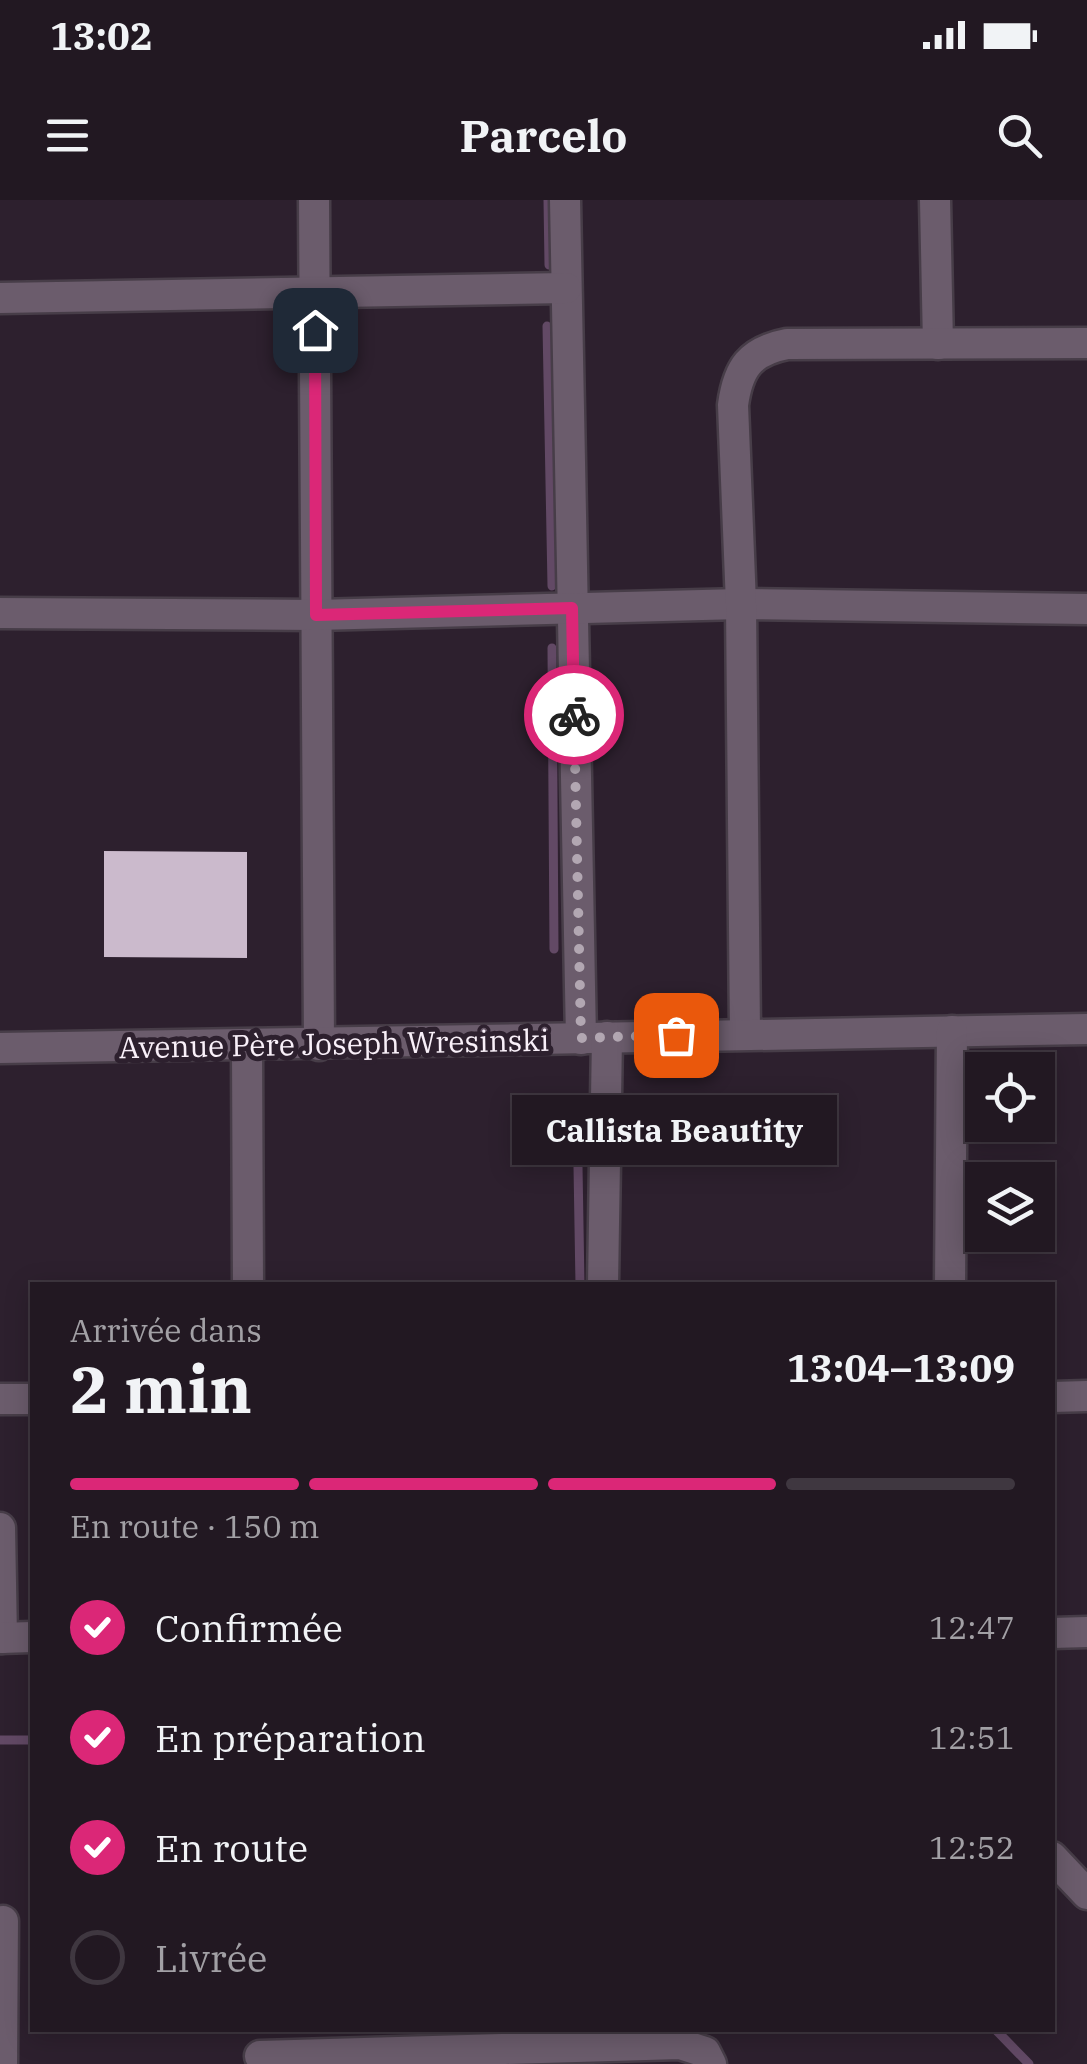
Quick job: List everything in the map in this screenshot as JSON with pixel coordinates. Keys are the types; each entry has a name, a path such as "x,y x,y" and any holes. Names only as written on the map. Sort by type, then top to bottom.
{"street":[{"path":"314,200 319,1045"},
{"path":"565,200 572,608 602,1282"},
{"path":"935,200 938,344"},
{"path":"0,298 566,288"},
{"path":"745,1034 742,604 733,405 736,381 747,363 765,348 788,344 1087,343"},
{"path":"0,613 316,615 742,604 1087,609"},
{"name":"Avenue Père Joseph Wresinski","path":"0,1048 1087,1029"},
{"path":"950,1282 952,1031"},
{"path":"247,1046 248,1282"},
{"path":"1055,1397 1087,1396"},
{"path":"0,1399 30,1399"},
{"path":"0,1528 12,1638"},
{"path":"1055,1633 1087,1632"},
{"path":"1055,1860 1087,1894"},
{"path":"2,2064 12,1921"},
{"path":"260,2050 680,2044 705,2052 711,2064"}],"building":[{"path":"104,851 247,852 247,958 104,957"}],"waterway":[{"path":"548,200 549,265"},
{"path":"547,326 552,586"},
{"path":"552,648 554,949"},
{"path":"577,1107 580,1282"},
{"path":"0,1740 30,1740"},
{"path":"998,2032 1029,2064"}],"way so far":[{"path":"574,715 581,1038 676,1035"}],"place":[{"name":"Callista Beautity","path":"676,1035"}],"route":[{"path":"315,330 316,615 572,608 574,715"}]}
